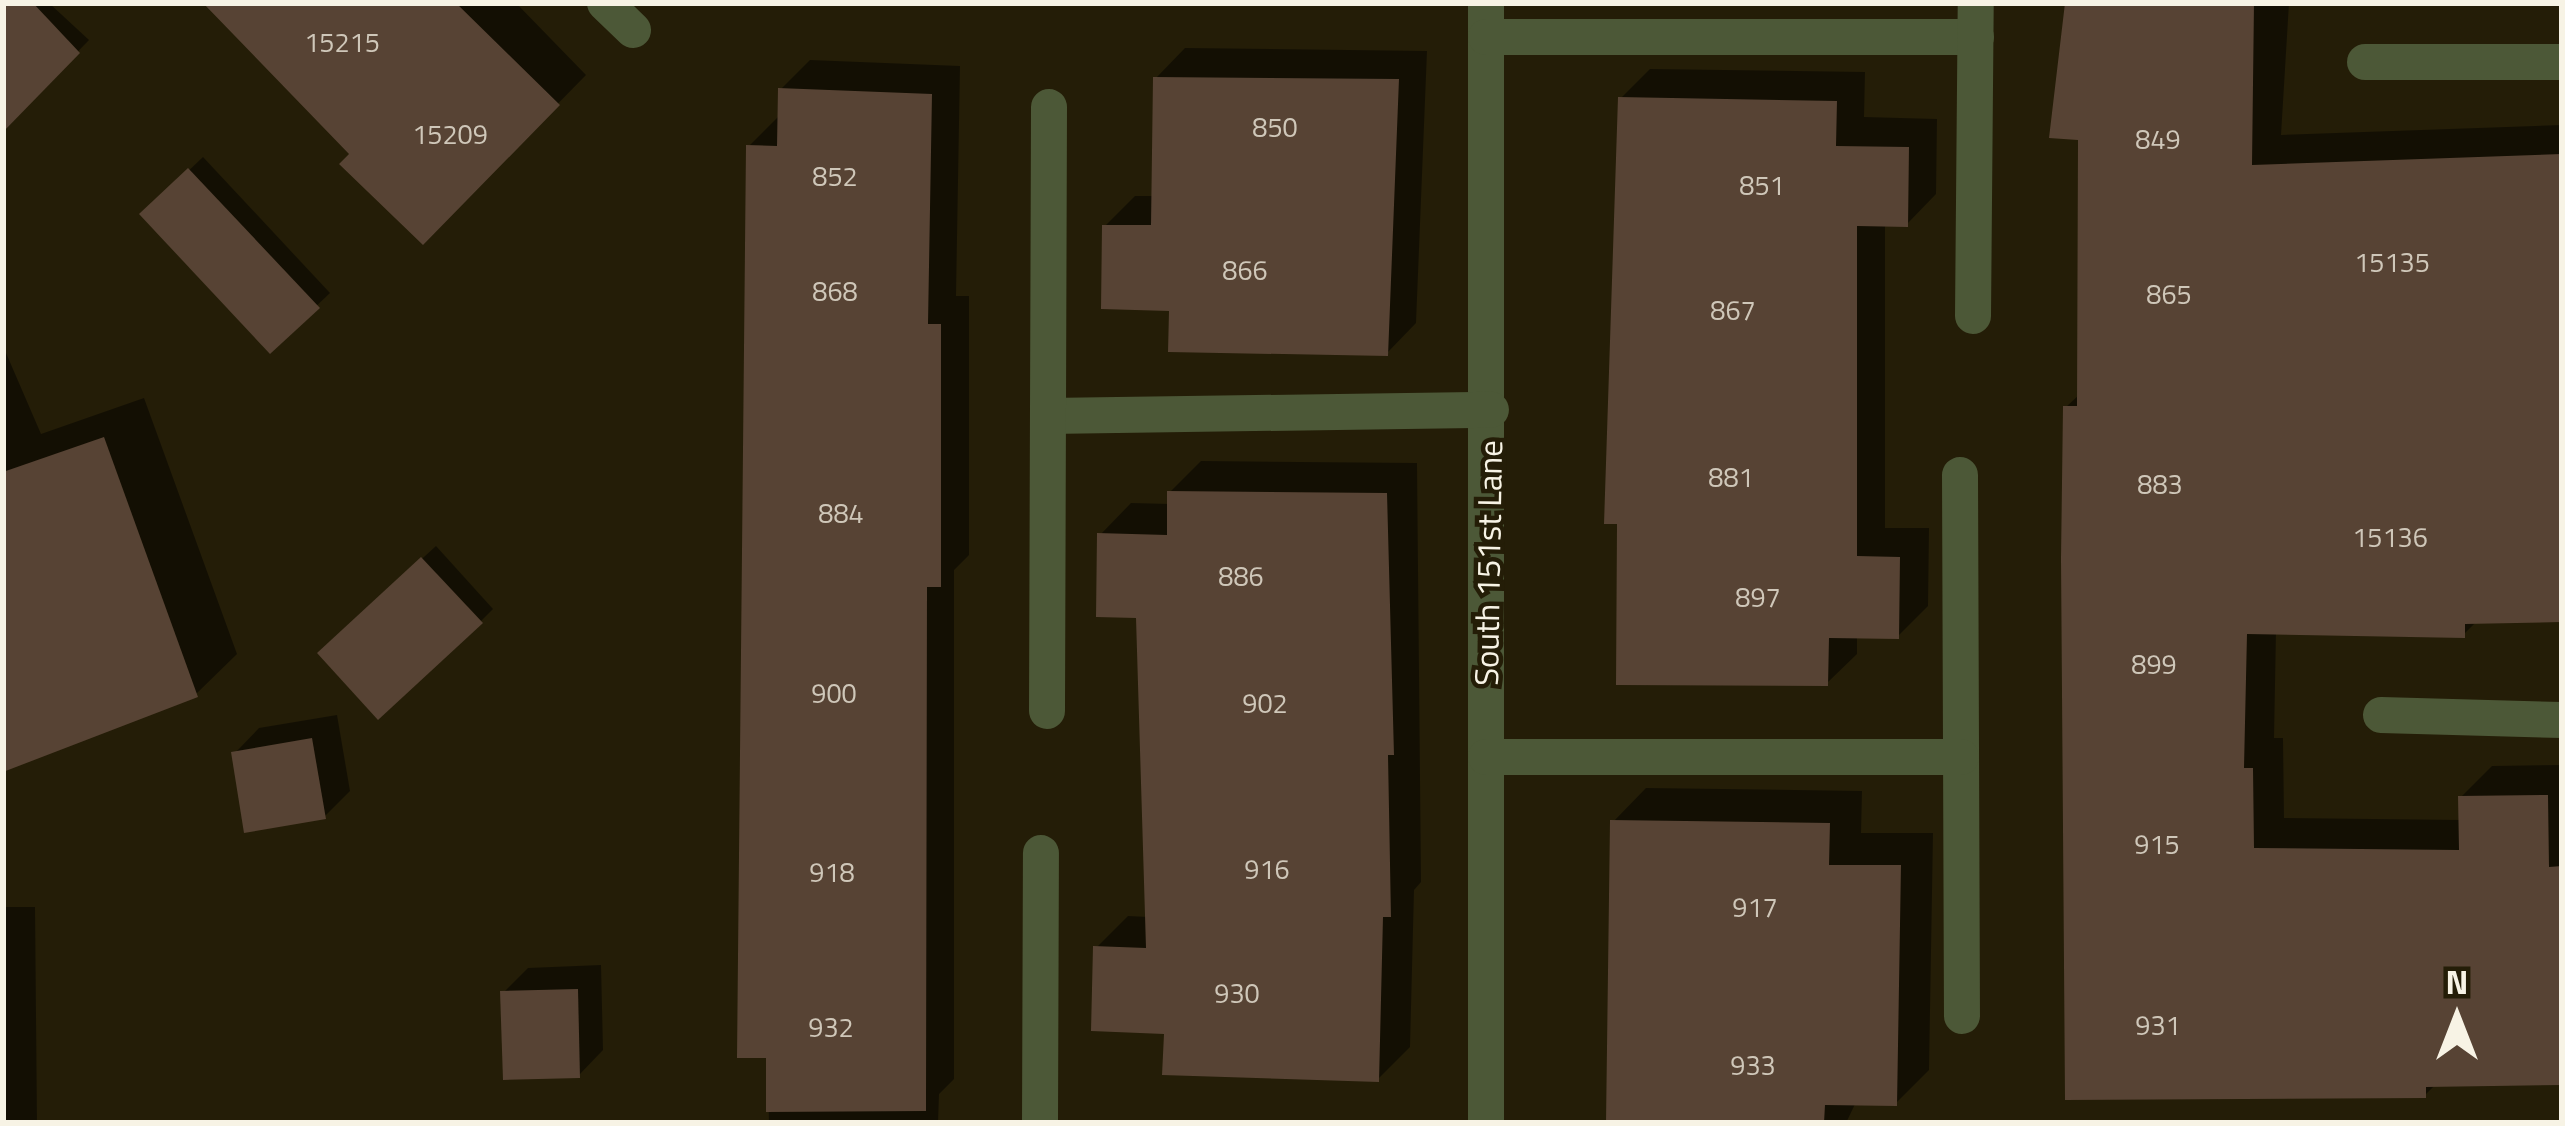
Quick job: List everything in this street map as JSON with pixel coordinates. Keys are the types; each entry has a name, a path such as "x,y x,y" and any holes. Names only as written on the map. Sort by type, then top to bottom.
{"street":[{"path":"605,3 633,30"},
{"path":"1486,20 1976,20 1973,316"},
{"name":"South 151st Lane","path":"1486,20 1492,410 1486,1123"},
{"path":"2366,62 2562,62"},
{"path":"1047,711 1049,107"},
{"path":"1048,416 1492,410"},
{"path":"1960,476 1962,1016"},
{"path":"2380,715 2562,720"},
{"path":"1486,757 1961,757"},
{"path":"1040,853 1040,1123"}],"building":[{"path":"3,3 33,3 80,53 3,132"},
{"path":"203,3 456,3 560,105 423,245 339,164 349,154"},
{"path":"2065,3 2254,3 2252,165 2562,154 2562,622 2465,624 2465,638 2247,634 2244,768 2253,768 2254,848 2459,850 2458,796 2548,795 2549,867 2562,866 2562,1085 2426,1087 2426,1098 2065,1100 2063,406 2077,406 2078,140 2049,138"},
{"path":"1153,77 1399,79 1388,356 1168,352 1169,311 1101,309 1102,225 1151,225"},
{"path":"778,88 932,94 928,324 941,324 941,587 927,587 926,1111 766,1112 766,1058 737,1058 746,145 777,146"},
{"path":"1618,97 1837,101 1836,146 1909,147 1908,227 1857,226 1857,556 1900,557 1899,639 1829,638 1828,686 1616,685 1617,524 1604,524"},
{"path":"188,168 320,308 270,354 139,214"},
{"path":"104,437 198,697 3,772 3,472"},
{"path":"1167,491 1387,493 1394,755 1388,755 1391,917 1383,917 1379,1082 1162,1075 1164,1034 1091,1031 1093,946 1146,948 1136,618 1096,617 1097,533 1167,535"},
{"path":"421,557 483,623 378,720 317,653"},
{"path":"312,738 326,819 244,833 231,752"},
{"path":"1610,820 1830,823 1829,865 1901,865 1897,1106 1825,1105 1824,1123 1606,1123"},
{"path":"578,989 580,1078 503,1080 500,991"}]}
